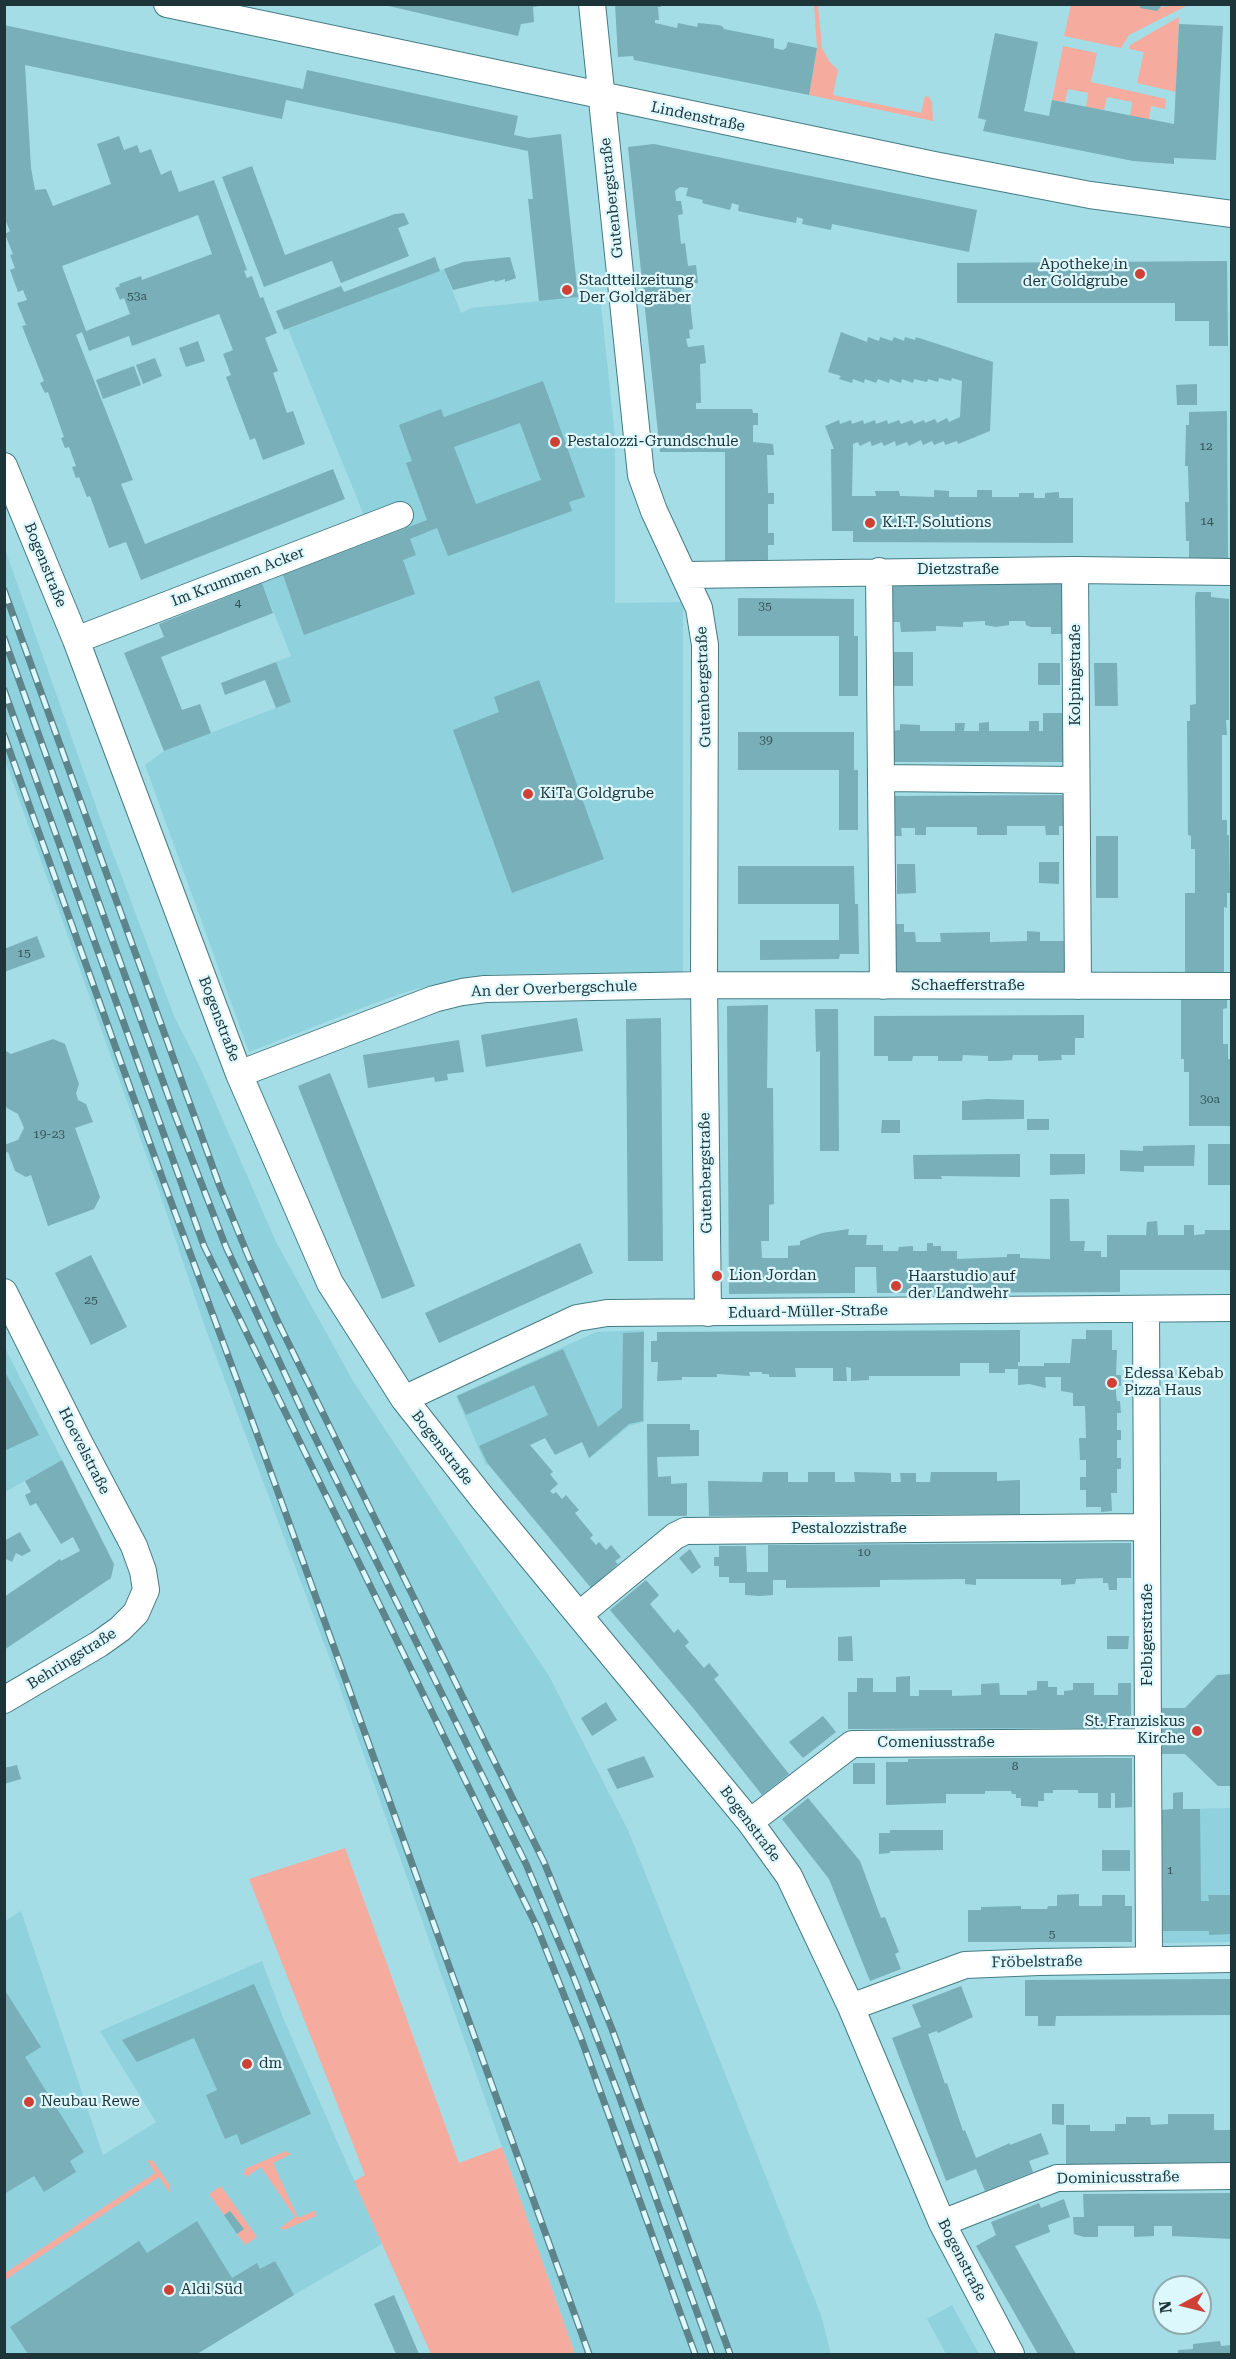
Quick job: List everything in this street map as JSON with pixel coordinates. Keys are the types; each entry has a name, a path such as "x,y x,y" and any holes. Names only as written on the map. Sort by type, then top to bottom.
{"street":[{"name":"Lindenstraße","path":"167,4 204,9 602,97 1023,182 1090,195 1232,214"},
{"name":"Gutenbergstraße","path":"592,4 641,475 654,511 699,608 705,645 704,985 708,1313"},
{"name":"Bogenstraße","path":"4,466 76,640 239,1074 330,1283 404,1399 483,1499 750,1822 795,1888 851,2007 942,2223 1011,2355"},
{"name":"Im Krummen Acker","path":"76,640 400,514"},
{"name":"Kolpingstraße","path":"1075,570 1078,986"},
{"name":"Dietzstraße","path":"685,575 879,571 1232,572"},
{"path":"879,571 883,986"},
{"path":"882,778 1076,780"},
{"name":"Schaefferstraße","path":"704,985 1232,986"},
{"name":"An der Overbergschule","path":"239,1074 434,999 462,992 704,985"},
{"name":"Hoevelstraße","path":"4,1292 81,1447 134,1546 143,1571 146,1590 136,1613"},
{"name":"Eduard-Müller-Straße","path":"404,1399 577,1318 607,1313 1232,1308"},
{"name":"Felbigerstraße","path":"1146,1309 1149,1960"},
{"name":"Pestalozzistraße","path":"580,1614 675,1536 685,1532 1148,1527"},
{"name":"Behringstraße","path":"4,1700 99,1644 120,1629 136,1613"},
{"name":"Comeniusstraße","path":"750,1822 852,1744 1149,1742"},
{"name":"Fröbelstraße","path":"851,2007 965,1965 1016,1962 1232,1959"},
{"name":"Dominicusstraße","path":"942,2223 1057,2178 1232,2176"}],"shaded area":[{"path":"814,5 818,5 822,48 829,61 838,70 833,95 921,113 925,96 929,97 932,103 933,121 809,95 817,48"},
{"path":"1071,5 1140,5 1141,8 1188,5 1129,35 1121,48 1064,36"},
{"path":"1179,17 1176,92 1137,83 1144,52 1129,49 1130,45"},
{"path":"1063,46 1097,53 1091,82 1166,99 1165,109 1151,106 1149,119 1130,116 1132,102 1107,97 1104,110 1086,107 1088,93 1068,89 1065,102 1052,100"},
{"path":"444,269 461,313 471,308 600,295 615,437 615,603 683,602 683,972 494,974 453,981 412,990 249,1052 145,765 164,751 291,702 276,662 291,656 262,583 374,540 288,329"},
{"path":"5,549 104,829 174,1016 199,1065 276,1242 353,1381 549,1676 628,1830 821,2315 831,2354 575,2354 331,1662 206,1330 157,1185 5,760"},
{"path":"644,1330 644,1422 629,1426 590,1458 575,1425 486,1465 456,1396 596,1332"},
{"path":"4,1346 62,1460 5,1492 4,1492"},
{"path":"1183,1792 1183,1809 1231,1808 1231,1942 1162,1943 1162,1810 1173,1809 1173,1793"},
{"path":"345,1848 459,2163 502,2147 575,2354 431,2354 354,2181 365,2175 249,1879"},
{"path":"21,1911 103,2155 156,2122 100,2031 262,1961 284,2020 382,2244 197,2354 5,2354 5,1921"},
{"path":"286,2151 291,2154 273,2163 298,2218 316,2210 316,2216 284,2230 280,2228 295,2217 261,2167 246,2177 244,2174 245,2169"},
{"path":"147,2160 153,2161 169,2184 169,2192 159,2177 5,2280 5,2273 155,2173"},
{"path":"221,2186 257,2237 245,2245 237,2234 243,2229 230,2211 224,2215 209,2194"},
{"path":"952,2305 979,2354 946,2354 927,2319"}],"building":[{"path":"380,4 539,4 539,6 533,7 534,22 521,24 518,36"},
{"path":"615,4 661,4 661,7 658,7 659,20 655,20 655,23 677,28 678,23 697,27 698,23 718,25 724,29 774,39 774,48 783,50 788,42 817,48 809,95 634,60 633,56 618,57"},
{"path":"1140,4 1163,4 1157,11 1140,8"},
{"path":"1179,24 1223,26 1216,160 1174,158 1174,164 1133,161 983,131 986,120 978,118 995,33 1038,42 1024,111 1049,116 1052,100 1174,124"},
{"path":"4,25 303,89 307,70 518,116 514,135 529,138 561,134 578,297 539,301 528,199 533,199 528,151 286,100 282,119 25,65 31,168 35,190 46,189 53,206 111,184 97,144 119,136 124,150 137,145 140,153 151,149 161,175 171,170 179,192 214,180 247,270 244,271 247,278 252,276 277,333 265,338 278,371 273,373 287,413 293,411 305,444 263,460 255,438 250,440 226,377 231,375 223,354 233,350 219,314 132,346 129,336 89,351 82,332 76,335 133,480 121,484 145,544 333,469 345,499 141,580 126,542 109,548 90,496 87,497 79,477 76,478 72,467 76,466 69,447 65,448 61,438 64,437 48,392 45,393 40,383 44,381 22,326 26,325 17,303 27,300 23,290 18,292 10,270 15,268 10,255 13,254 5,234 10,231 4,217","holes":["198,215 212,254 142,280 141,276 119,284 120,286 115,288 120,300 124,298 130,314 86,331 62,266"]},
{"path":"654,144 977,210 969,252 832,224 831,230 802,224 803,219 797,217 796,223 766,217 738,211 739,205 732,203 730,210 702,203 703,200 686,196 688,188 680,187 675,191 676,201 681,201 683,214 678,215 681,244 685,243 688,266 696,265 698,283 681,285 682,293 686,293 687,301 690,301 693,329 689,330 690,338 686,339 688,347 704,345 706,363 700,364 701,403 696,403 696,409 752,409 753,413 758,413 758,425 753,425 753,442 773,444 774,455 767,455 768,493 774,493 774,504 768,504 768,533 774,533 774,545 768,545 768,561 725,561 725,452 660,452 628,147"},
{"path":"252,166 285,255 395,214 404,213 409,224 398,228 409,256 341,283 332,261 264,287 222,177"},
{"path":"435,257 440,271 284,330 276,311 341,286 344,292"},
{"path":"510,257 516,278 505,282 505,279 495,282 494,280 453,290 444,269 463,262"},
{"path":"1227,261 1228,346 1209,346 1209,321 1175,321 1175,303 957,303 957,263"},
{"path":"841,332 867,342 868,337 879,341 880,337 892,341 894,337 904,341 905,337 915,340 916,337 993,362 990,431 958,444 957,441 945,445 944,441 934,445 932,441 923,445 921,440 909,446 907,442 896,446 895,441 884,446 882,442 872,446 870,441 860,446 858,442 853,444 852,496 876,496 875,491 899,491 900,496 934,497 934,490 949,491 949,497 977,497 977,490 992,490 992,497 1019,497 1019,493 1034,493 1034,498 1045,498 1045,493 1059,492 1059,498 1073,498 1073,543 853,542 853,531 832,531 831,449 834,449 825,426 839,420 840,424 851,420 852,424 863,420 864,424 875,420 876,424 887,420 888,424 899,420 901,424 912,420 914,424 935,419 937,423 947,418 949,422 960,417 962,381 952,378 951,381 939,378 938,382 914,379 913,383 902,379 901,383 890,379 889,383 878,379 876,383 865,379 864,383 853,379 852,383 839,379 841,376 828,372"},
{"path":"198,341 205,361 186,367 179,348"},
{"path":"155,358 162,376 143,384 136,365"},
{"path":"134,366 141,385 103,399 96,380"},
{"path":"543,381 585,497 569,502 572,511 448,556 437,528 410,539 416,555 403,560 415,594 304,635 283,575 427,520 406,463 412,461 399,425 441,409 444,417","holes":["520,423 541,480 476,504 454,447"]},
{"path":"1197,384 1197,405 1177,405 1176,385"},
{"path":"1227,411 1228,563 1189,563 1185,502 1189,502 1188,466 1185,466 1186,425 1189,425 1189,412"},
{"path":"1063,582 1063,634 1051,634 1051,627 1031,627 1026,625 1025,621 1009,621 1009,625 996,627 985,625 985,621 963,622 963,627 936,626 936,631 901,632 900,622 889,622 889,584"},
{"path":"262,583 273,613 161,657 182,710 200,704 211,733 164,751 124,653 164,637 159,624"},
{"path":"1196,592 1211,592 1211,597 1229,599 1229,720 1226,720 1227,735 1222,735 1222,820 1227,820 1227,835 1229,835 1230,893 1227,893 1227,908 1224,907 1224,977 1185,977 1185,893 1195,893 1195,849 1191,849 1191,836 1188,835 1187,721 1190,721 1190,705 1196,704"},
{"path":"738,598 854,599 854,636 858,636 858,696 839,696 839,636 738,636"},
{"path":"894,652 913,652 913,686 893,686"},
{"path":"276,662 291,702 276,708 265,680 225,695 221,683"},
{"path":"1038,663 1060,663 1060,685 1038,685"},
{"path":"1094,663 1117,663 1118,706 1095,706"},
{"name":"KiTa Goldgrube","path":"539,680 604,859 512,893 453,730 499,712 494,697"},
{"path":"1043,713 1064,713 1064,762 890,762 890,731 900,730 900,724 920,725 920,731 955,731 955,723 965,723 964,731 979,731 979,723 989,722 989,731 1029,731 1029,721 1039,721 1039,731 1043,731"},
{"path":"738,732 854,732 854,770 858,770 858,830 839,830 839,770 738,770"},
{"path":"1064,795 1064,826 1059,826 1059,835 1046,835 1045,826 1007,826 1007,835 977,835 977,827 926,827 926,835 915,835 915,828 901,828 902,836 891,836 891,796"},
{"path":"1096,836 1118,836 1118,898 1096,898"},
{"path":"1039,862 1059,862 1059,884 1039,883"},
{"path":"897,864 915,864 916,893 897,894"},
{"path":"738,866 854,866 855,904 858,904 859,954 840,954 839,959 760,960 760,940 839,940 839,904 738,904"},
{"path":"891,924 904,924 904,932 915,932 916,942 941,942 940,933 990,932 990,942 1027,941 1027,931 1040,932 1040,941 1064,941 1065,973 891,973"},
{"path":"37,936 45,957 4,972 4,949"},
{"path":"1181,993 1227,996 1227,1008 1223,1009 1223,1044 1228,1044 1228,1059 1230,1059 1231,1126 1189,1126 1189,1072 1184,1072 1184,1059 1181,1059"},
{"path":"768,1005 767,1088 773,1088 774,1204 769,1205 769,1241 761,1241 762,1258 788,1258 788,1246 800,1245 800,1241 822,1233 849,1229 848,1235 867,1235 866,1245 883,1245 883,1251 898,1251 899,1247 913,1246 913,1251 927,1251 927,1243 933,1243 933,1246 941,1246 941,1251 957,1251 957,1259 1007,1257 1007,1254 1020,1254 1020,1258 1050,1259 1050,1199 1069,1199 1070,1241 1085,1241 1084,1251 1101,1251 1101,1257 1107,1257 1107,1235 1146,1235 1147,1222 1157,1221 1158,1235 1184,1235 1184,1225 1194,1225 1194,1235 1205,1234 1205,1230 1231,1230 1231,1270 1120,1270 1120,1292 877,1293 876,1267 855,1267 855,1293 729,1294 727,1006"},
{"path":"815,1009 838,1009 839,1151 820,1151 820,1051 816,1052"},
{"path":"1084,1015 1084,1038 1075,1038 1075,1055 1061,1055 1062,1060 1038,1061 1038,1055 1013,1055 1012,1060 988,1061 988,1056 963,1055 962,1061 938,1061 938,1056 913,1056 912,1061 888,1061 888,1056 874,1056 874,1016"},
{"path":"577,1018 583,1051 486,1067 481,1035"},
{"path":"661,1018 663,1261 628,1261 626,1019"},
{"path":"53,1039 65,1044 79,1084 76,1093 78,1100 86,1104 93,1122 75,1128 100,1197 94,1209 48,1226 31,1175 26,1177 15,1171 8,1152 4,1153 4,1145 18,1140 24,1128 18,1114 7,1108 4,1102 4,1050 11,1054"},
{"path":"459,1040 464,1072 447,1074 448,1080 435,1082 434,1077 368,1088 363,1055"},
{"path":"330,1073 415,1286 382,1299 298,1086"},
{"path":"1024,1100 1024,1119 962,1120 962,1101"},
{"path":"1027,1119 1049,1119 1049,1130 1027,1130"},
{"path":"882,1120 900,1120 900,1133 881,1133"},
{"path":"1208,1144 1230,1144 1231,1185 1208,1185"},
{"path":"1195,1145 1194,1166 1144,1166 1144,1172 1120,1171 1120,1150 1143,1151 1143,1146"},
{"path":"1020,1154 1020,1177 941,1176 942,1179 914,1179 913,1155"},
{"path":"1050,1154 1085,1154 1085,1174 1050,1175"},
{"path":"580,1243 593,1273 439,1343 425,1313"},
{"path":"91,1255 127,1327 91,1345 55,1273"},
{"path":"1020,1330 1018,1366 1070,1363 1072,1339 1086,1339 1086,1330 1112,1330 1112,1350 1117,1350 1116,1375 1121,1375 1121,1386 1116,1386 1116,1394 1117,1401 1120,1401 1121,1413 1117,1413 1117,1430 1121,1430 1121,1440 1117,1440 1117,1458 1121,1458 1121,1469 1117,1469 1117,1493 1111,1493 1112,1511 1101,1512 1101,1507 1086,1507 1086,1490 1080,1490 1080,1477 1086,1477 1086,1460 1080,1460 1079,1438 1086,1438 1085,1406 1073,1406 1073,1393 1061,1391 1061,1377 1045,1377 1046,1388 1029,1384 1018,1385 1018,1369 1005,1369 1005,1373 989,1373 989,1363 960,1363 960,1376 869,1376 869,1380 851,1381 851,1368 846,1367 847,1381 833,1381 833,1368 795,1368 796,1377 769,1377 769,1374 762,1374 762,1372 749,1372 750,1376 717,1374 717,1377 682,1377 682,1380 657,1381 658,1362 651,1362 651,1341 657,1341 657,1332"},
{"path":"644,1332 643,1421 629,1424 589,1458 582,1442 555,1455 545,1438 530,1445 553,1472 550,1474 558,1484 550,1491 553,1494 556,1492 562,1499 566,1495 579,1510 575,1513 593,1535 590,1538 596,1545 599,1542 606,1550 611,1545 621,1557 615,1561 618,1564 591,1588 488,1464 479,1446 548,1415 534,1385 466,1415 457,1396 563,1349 598,1427 622,1408 623,1333"},
{"path":"4,1370 39,1435 4,1451"},
{"path":"647,1424 690,1424 690,1430 699,1430 699,1456 657,1457 658,1477 671,1476 671,1484 687,1483 687,1516 648,1516"},
{"path":"62,1460 114,1564 111,1578 4,1650 4,1597 60,1559 61,1561 80,1551 73,1537 61,1544 36,1503 30,1506 25,1495 31,1492 25,1481"},
{"path":"763,1472 788,1472 788,1482 808,1482 808,1472 835,1472 835,1482 855,1482 854,1472 891,1473 891,1482 901,1482 900,1473 916,1473 916,1482 930,1482 931,1472 997,1472 997,1481 1020,1480 1020,1514 709,1516 708,1481 762,1482"},
{"path":"20,1532 31,1551 22,1556 16,1553 12,1562 6,1559 4,1563 4,1541"},
{"path":"1131,1543 1131,1578 1117,1578 1117,1590 1109,1590 1108,1583 1103,1583 1103,1578 1076,1579 1075,1584 1061,1585 1061,1579 976,1579 976,1585 965,1584 965,1579 880,1580 880,1587 786,1588 786,1580 773,1580 773,1595 760,1596 745,1595 745,1583 729,1583 729,1577 719,1577 719,1566 714,1566 714,1557 719,1557 719,1546 746,1546 747,1572 768,1572 768,1545"},
{"path":"690,1549 701,1567 692,1574 679,1558"},
{"path":"646,1580 659,1595 650,1604 674,1633 678,1629 689,1642 685,1646 704,1668 709,1663 719,1675 714,1679 789,1774 762,1795 694,1709 610,1610"},
{"path":"852,1636 853,1661 838,1661 838,1637"},
{"path":"1107,1636 1129,1636 1128,1649 1107,1649"},
{"name":"St. Franziskus Kirche","path":"1232,1674 1232,1786 1218,1786 1185,1754 1162,1754 1162,1708 1185,1708 1217,1675"},
{"path":"910,1676 910,1696 919,1696 919,1690 952,1690 952,1696 981,1695 981,1684 999,1683 1000,1695 1027,1695 1027,1691 1037,1690 1037,1681 1048,1681 1048,1687 1057,1687 1057,1695 1064,1695 1064,1691 1073,1690 1073,1683 1094,1683 1094,1695 1118,1695 1118,1683 1131,1683 1131,1728 848,1729 848,1692 857,1692 857,1678 873,1678 873,1692 896,1692 896,1677"},
{"path":"606,1702 617,1720 592,1736 581,1718"},
{"path":"823,1716 836,1732 803,1758 789,1742"},
{"path":"644,1756 654,1777 617,1789 607,1769"},
{"path":"1132,1758 1132,1807 1115,1808 1115,1793 1111,1793 1111,1808 1098,1808 1098,1793 1078,1793 1078,1790 1053,1790 1053,1793 1044,1793 1044,1801 1038,1801 1038,1807 1021,1806 1021,1798 1016,1798 1016,1794 1012,1794 1011,1791 946,1794 946,1803 886,1805 886,1762 908,1762 908,1759"},
{"path":"853,1763 875,1763 875,1784 853,1784"},
{"path":"17,1765 21,1779 4,1784 4,1768"},
{"path":"1183,1792 1183,1809 1200,1809 1201,1901 1209,1901 1208,1895 1232,1895 1232,1934 1209,1935 1209,1931 1163,1931 1162,1810 1173,1809 1173,1793"},
{"path":"808,1798 860,1861 881,1918 885,1917 899,1952 895,1954 901,1969 870,1981 829,1879 782,1819"},
{"path":"890,1830 943,1830 943,1850 890,1851 890,1853 879,1854 879,1833 890,1833"},
{"path":"1102,1850 1130,1850 1130,1871 1102,1871"},
{"path":"1079,1894 1079,1906 1102,1906 1102,1895 1125,1895 1125,1906 1132,1906 1132,1942 968,1942 968,1910 981,1910 981,1907 1021,1906 1021,1909 1047,1909 1048,1906 1057,1906 1057,1895"},
{"path":"1232,1979 1232,2015 1056,2016 1055,2026 1038,2026 1038,2016 1025,2016 1025,1980"},
{"name":"dm","path":"254,1984 311,2114 241,2145 237,2134 225,2139 206,2095 217,2090 194,2038 137,2062 122,2040"},
{"path":"961,1986 973,2017 938,2033 937,2031 928,2034 963,2131 965,2130 976,2158 1041,2133 1049,2154 1029,2161 1033,2172 985,2191 976,2169 946,2181 892,2038 921,2027 912,2005"},
{"name":"Neubau Rewe","path":"4,1989 41,2047 25,2057 84,2152 70,2161 76,2172 44,2192 34,2176 4,2194"},
{"path":"1052,2104 1064,2104 1064,2125 1052,2124"},
{"path":"1168,2114 1214,2114 1214,2130 1232,2130 1232,2164 1066,2164 1066,2125 1090,2125 1090,2131 1115,2131 1115,2124 1126,2124 1126,2117 1150,2117 1151,2125 1168,2124"},
{"path":"1232,2193 1232,2239 1172,2236 1172,2226 1154,2226 1154,2236 1134,2237 1134,2226 1098,2226 1098,2237 1074,2234 1073,2217 1084,2217 1083,2194"},
{"path":"1064,2199 1070,2217 1048,2225 1050,2232 1015,2246 1076,2354 1038,2354 976,2246 996,2235 991,2222 1039,2203 1041,2208"},
{"path":"230,2211 244,2229 237,2234 224,2215"},
{"name":"Aldi Süd","path":"197,2221 232,2278 257,2263 260,2269 275,2261 294,2295 197,2354 28,2354 10,2327 139,2241 147,2253"},
{"path":"394,2295 419,2354 396,2354 374,2304"},
{"path":"1220,2341 1221,2346 1232,2345 1232,2354 1178,2354 1178,2350 1193,2349 1193,2344"}],"railway":[{"path":"4,590 220,1187 249,1258 278,1322 544,1862 612,2029 730,2354"},
{"path":"4,638 175,1115 226,1247 305,1417 526,1864 574,1978 618,2093 712,2354"},
{"path":"4,690 204,1246 537,1927 581,2038 695,2354"},
{"path":"4,735 589,2354"}],"place":[{"name":"Apotheke in der Goldgrube","path":"1140,274"},
{"name":"Stadtteilzeitung Der Goldgräber","path":"567,290"},
{"name":"Pestalozzi-Grundschule","path":"555,442"},
{"name":"K.I.T. Solutions","path":"870,523"},
{"name":"KiTa Goldgrube","path":"528,794"},
{"name":"Lion Jordan","path":"717,1276"},
{"name":"Haarstudio auf der Landwehr","path":"896,1286"},
{"name":"Edessa Kebab Pizza Haus","path":"1112,1383"},
{"name":"St. Franziskus Kirche","path":"1197,1731"},
{"name":"dm","path":"247,2064"},
{"name":"Neubau Rewe","path":"29,2102"},
{"name":"Aldi Süd","path":"169,2290"}]}
